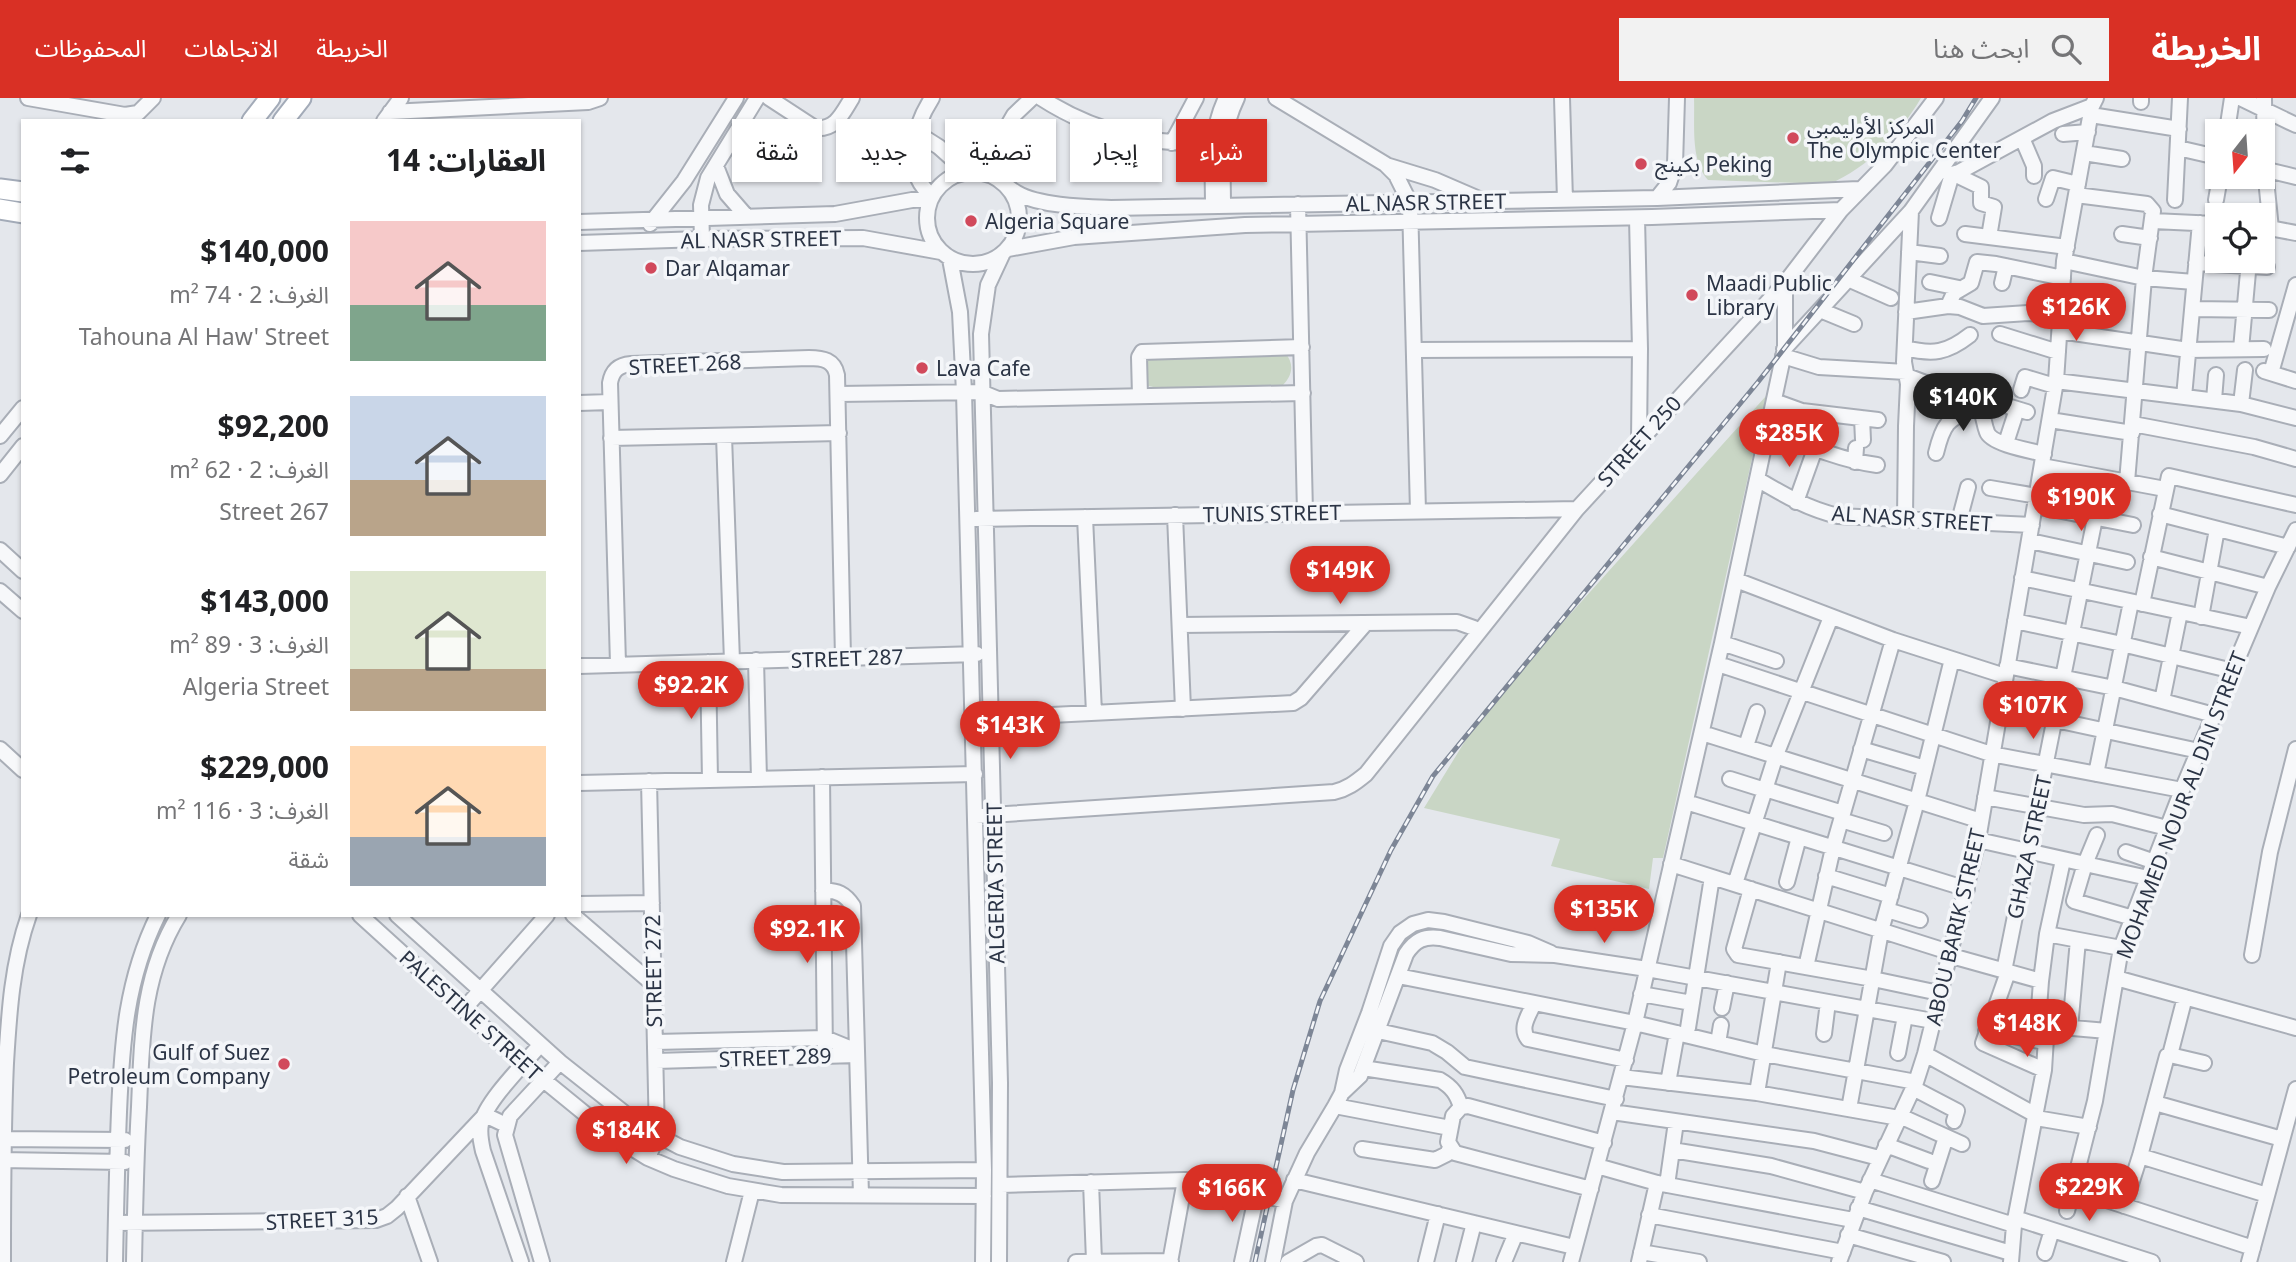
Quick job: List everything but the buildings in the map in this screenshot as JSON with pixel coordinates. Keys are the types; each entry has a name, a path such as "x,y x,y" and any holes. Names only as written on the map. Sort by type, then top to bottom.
{"main road":[{"path":"254,119 270,98"},
{"path":"285,119 302,98"},
{"path":"0,188 21,192"},
{"path":"0,209 21,213"}],"street":[{"path":"27,98 125,115 138,113 153,98"},
{"path":"387,117 401,98"},
{"path":"387,117 577,100 595,101 600,98"},
{"path":"642,241 651,220 684,181 736,98"},
{"path":"702,239 704,191 757,98"},
{"path":"769,98 815,128 824,129 839,120 852,98"},
{"path":"920,119 932,98"},
{"path":"1011,119 1032,98"},
{"path":"1041,98 1078,120 1110,132 1144,140 1176,143"},
{"path":"1172,143 1196,98"},
{"path":"1218,119 1226,98"},
{"path":"1228,119 1237,98"},
{"path":"1276,98 1385,164 1435,180 1483,201"},
{"path":"1562,98 1565,200"},
{"path":"1657,198 1669,183 1675,165 1677,98"},
{"name":"STREET 250","path":"993,815 1334,792 1346,789 1366,774 1577,509 1785,283 1841,210 1885,165 1936,98"},
{"path":"1784,353 1848,279 1949,173 1992,98"},
{"path":"2175,200 2180,98"},
{"path":"2229,119 2232,98"},
{"path":"2240,98 2264,104 2296,125"},
{"path":"1949,173 2053,121 2093,106 2179,130"},
{"name":"ABOU BARIK STREET","path":"1841,1257 1867,1186 1914,1085 1925,1054 1978,840 2056,383 2066,254 2093,106"},
{"path":"2063,134 2088,132"},
{"path":"2022,138 2034,166 2034,176"},
{"path":"2178,148 2205,155"},
{"path":"2084,153 2122,159"},
{"path":"1385,164 1400,182 1410,202 1418,511"},
{"path":"716,166 727,194 747,217"},
{"path":"2275,172 2296,177"},
{"path":"1939,218 1949,173"},
{"path":"1949,173 1980,187 1981,202 1994,207 1992,238 2001,265 2002,283"},
{"path":"2046,199 2053,178 2077,190 2147,204 2152,208 2127,482"},
{"path":"920,182 931,197"},
{"path":"945,182 931,197 926,213 927,227 932,241 946,255 971,265 992,260 1005,252 1015,238 1019,226 1016,200 1001,182"},
{"name":"AL NASR STREET","path":"1002,182 1020,195 1077,207 1657,198 1860,188"},
{"path":"1218,182 1218,206"},
{"path":"2216,200 2218,189"},
{"name":"AL NASR STREET","path":"581,222 835,214 931,197"},
{"path":"1298,204 1305,513"},
{"name":"AL NASR STREET","path":"1005,252 1074,237 1245,225 1637,218 1841,210"},
{"path":"1905,519 1905,348 1911,211"},
{"path":"1637,218 1639,440"},
{"path":"2153,220 2205,223"},
{"path":"2184,397 2200,223"},
{"path":"2275,229 2296,233"},
{"path":"1965,234 2066,254 2144,278 2194,282"},
{"path":"2122,234 2150,238"},
{"name":"AL NASR STREET","path":"581,243 863,238 946,255"},
{"name":"ALGERIA STREET","path":"999,1262 1001,1185 998,975 981,334 988,285 1005,252"},
{"path":"1909,252 1940,256"},
{"name":"ALGERIA STREET","path":"946,255 960,312 964,392 984,1170 983,1262"},
{"path":"1948,306 1959,288 1971,283 1978,262 2063,278"},
{"path":"2196,263 2205,263"},
{"path":"2241,349 2248,273"},
{"path":"1848,279 1891,298"},
{"path":"1930,282 1959,288"},
{"path":"1294,1180 1516,1233 1573,1254 1626,1060 1718,664 1784,353 1785,283"},
{"path":"2295,290 2290,332 2267,372 2296,381"},
{"path":"1906,312 1948,306 1960,307 1983,316 2028,313 2061,316"},
{"path":"2192,309 2269,310"},
{"path":"1820,310 1853,324"},
{"path":"2060,331 2188,350 2264,349"},
{"path":"2000,334 2058,352"},
{"path":"1905,348 1940,352 1970,335"},
{"path":"1140,396 1139,357 1142,352 1302,347"},
{"path":"1414,350 1640,349"},
{"path":"1784,353 1819,367 1907,374 1968,399 1980,410 1991,438 2043,460 2165,489"},
{"name":"STREET 268","path":"618,664 610,402 610,383 614,372 631,364 824,359 836,368 838,394"},
{"path":"2241,404 2245,370"},
{"path":"2214,400 2216,374"},
{"path":"2021,390 2025,377 2056,383 2241,404 2296,418"},
{"path":"1936,453 1944,427 1955,417 1980,410 1992,389"},
{"path":"843,658 838,394 981,392 999,399 1303,393"},
{"path":"1774,401 1802,411 1878,420"},
{"path":"581,402 610,402"},
{"path":"2006,443 2016,409"},
{"path":"0,436 21,413"},
{"path":"1858,450 1863,418"},
{"path":"2050,420 2254,447 2296,459"},
{"path":"1768,429 1813,444 1858,450 1877,465"},
{"path":"611,438 839,433"},
{"path":"724,436 732,661"},
{"path":"1796,502 1813,444"},
{"path":"0,475 21,449"},
{"path":"2096,774 2122,644 2151,557 2169,476 2296,505"},
{"name":"AL NASR STREET","path":"1757,479 1796,502 1816,511 1838,516 2032,525"},
{"path":"1959,522 1968,487"},
{"path":"1990,488 2133,525"},
{"name":"TUNIS STREET","path":"967,519 1577,509"},
{"path":"2160,514 2217,528 2293,539"},
{"path":"1175,515 1184,709"},
{"path":"1085,517 1094,713"},
{"name":"GHAZA STREET","path":"1986,1031 2006,971 2095,517"},
{"path":"2201,617 2217,528"},
{"name":"MOHAMED NOUR AL DIN STREET","path":"2067,1211 2108,1031 2121,948 2182,790 2232,671 2268,587 2293,539"},
{"path":"2030,541 2127,562"},
{"path":"0,550 21,569"},
{"path":"2151,557 2268,587"},
{"path":"2022,578 2251,627"},
{"path":"1736,580 1893,640 1952,659 2006,671 2063,677 2214,715"},
{"path":"0,590 21,609"},
{"path":"2162,701 2180,612"},
{"path":"1735,884 1776,755 1831,617"},
{"path":"2015,621 2232,671"},
{"path":"1180,625 1457,622 1474,628 1477,634"},
{"path":"991,718 1293,703 1301,698 1366,623"},
{"path":"1806,967 1833,848 1893,640"},
{"path":"1722,643 1776,661"},
{"name":"STREET 287","path":"581,666 989,653"},
{"path":"1849,1109 1881,931 1952,659"},
{"path":"756,660 758,779"},
{"path":"708,662 710,780"},
{"path":"1718,664 1991,754 2182,790"},
{"path":"2000,708 2199,751"},
{"path":"1746,746 1757,712"},
{"path":"1702,733 1981,821"},
{"path":"1861,748 1925,768"},
{"path":"2252,955 2270,852 2296,750"},
{"path":"3,758 21,768"},
{"path":"581,783 975,774"},
{"path":"822,777 825,1055"},
{"path":"1730,779 1765,789 1884,834"},
{"name":"STREET 272","path":"648,1158 657,1136 649,782"},
{"path":"1985,796 2084,815 2112,814 2167,828"},
{"path":"1686,802 1967,889"},
{"path":"976,816 993,815"},
{"path":"2097,835 2074,901 2133,918"},
{"path":"1787,882 1799,837"},
{"path":"1978,840 2148,878"},
{"path":"2126,852 2155,862"},
{"path":"1597,1166 1662,1184 1856,1214 2011,1258 2015,1221 2044,1070 2045,1034 2039,1025 2041,981 2063,860"},
{"path":"1671,864 1948,954 2041,981"},
{"path":"976,869 995,867"},
{"path":"1826,876 1889,903 1920,920"},
{"path":"1668,1083 1692,1003 1712,877"},
{"path":"1751,889 1735,946 1738,955 1939,993"},
{"path":"823,891 841,893 853,905 861,1195"},
{"path":"581,904 652,903"},
{"path":"2,1257 1,1139 12,984 28,917"},
{"path":"116,1262 117,1162 125,1017 134,973 157,917"},
{"path":"134,1262 137,1140 147,995 160,951 178,917"},
{"name":"PALESTINE STREET","path":"362,917 524,1064 611,1135 648,1158 705,1179 781,1195 984,1196"},
{"path":"383,936 398,917"},
{"name":"PALESTINE STREET","path":"400,917 540,1045 627,1116 657,1136 709,1158 782,1172 984,1170"},
{"path":"464,1009 545,917"},
{"path":"575,917 654,985"},
{"path":"1338,1100 1391,946 1400,933 1413,924 1428,920 1444,922 1528,943 1555,955"},
{"path":"2048,934 2121,948"},
{"path":"1273,1262 1285,1201 1294,1180 1338,1100 1360,1076 1406,954 1411,945 1420,939 1430,937 1511,954 1555,955 1647,969 1933,1021"},
{"path":"2070,1028 2078,940"},
{"path":"1757,1093 1779,962"},
{"path":"979,975 998,975"},
{"path":"1398,976 1682,1030 1718,1043 1763,1054 1857,1071 1914,1085 1958,1111 1954,1121"},
{"path":"2116,978 2296,1028"},
{"path":"1722,1008 1727,983"},
{"path":"1641,994 1692,1003"},
{"path":"2124,1206 2185,997"},
{"path":"1824,1034 1828,1002"},
{"path":"1534,1003 1524,1027 1524,1034 1528,1039 1626,1060"},
{"path":"1898,1054 1905,1016"},
{"path":"1718,1043 1721,1025"},
{"path":"2039,1025 2108,1031"},
{"path":"1378,1031 1432,1043 1465,1067 1676,1122 1814,1141 1929,1161"},
{"path":"2044,1070 1983,1044 1986,1031 2045,1042"},
{"name":"STREET 289","path":"655,1042 825,1038 847,1047 857,1055"},
{"name":"STREET 315","path":"116,1223 376,1220 387,1216 485,1115 494,1099 540,1045"},
{"path":"1925,1054 2036,1117 2088,1127"},
{"name":"STREET 289","path":"656,1061 857,1055"},
{"path":"2170,1055 2204,1063"},
{"path":"1440,1080 1454,1058"},
{"path":"121,1061 141,1061"},
{"path":"542,1262 506,1145 506,1125 516,1108 560,1062"},
{"path":"1363,1068 1440,1080 1450,1086 1461,1107"},
{"path":"1621,1077 1757,1093 1899,1117 1962,1144"},
{"path":"2073,1189 2251,1255 2296,1089"},
{"path":"1338,1100 1450,1128"},
{"path":"2155,1103 2282,1139"},
{"path":"1591,1189 1461,1155 1450,1148 1448,1142 1453,1116 1461,1107 1468,1106 1604,1143"},
{"path":"506,1125 485,1115 480,1138 521,1262"},
{"path":"1676,1122 1672,1150 1662,1184 1648,1215 1640,1259 1699,1262"},
{"path":"1932,1181 1946,1137"},
{"path":"1,1139 137,1140"},
{"path":"1362,1149 1435,1160 1442,1158 1450,1148"},
{"path":"1672,1150 1771,1166 1867,1186 2052,1230 2143,1261"},
{"path":"2140,1156 2267,1195"},
{"path":"705,1179 709,1158"},
{"path":"1,1160 136,1162"},
{"path":"1001,1185 1185,1180 1285,1201"},
{"path":"1076,1262 1170,1262 1185,1180"},
{"path":"1091,1182 1094,1261"},
{"path":"734,1262 752,1191"},
{"path":"1242,1262 1257,1193"},
{"path":"407,1196 430,1262"},
{"path":"1426,1262 1438,1214"},
{"path":"1648,1215 1841,1257"},
{"path":"1464,1262 1474,1223"},
{"path":"512,1235 531,1228"},
{"path":"2045,1253 2052,1230"},
{"path":"1504,1262 1516,1233"},
{"path":"1848,1235 1943,1262"},
{"path":"1288,1262 1322,1245 1356,1262"}],"green space":[{"name":"المركز الأوليمبى The Olympic Center","path":"1694,98 1921,98 1903,125 1882,148 1857,169 1829,184 1708,180 1702,172 1696,152"},
{"path":"1285,353 1291,370 1283,385 1158,388 1144,385 1142,356"},
{"path":"1766,396 1663,858 1653,858 1649,889 1551,866 1560,839 1424,808 1484,710"}],"railway":[{"path":"1255,1262 1293,1090 1320,1001 1391,850 1433,776 1758,382 1962,121 1976,98"}],"place":[{"name":"المركز الأوليمبى The Olympic Center","path":"1793,138"},
{"name":"بكينج Peking","path":"1641,164"},
{"name":"Algeria Square","path":"971,221"},
{"name":"Dar Alqamar","path":"651,268"},
{"name":"Maadi Public Library","path":"1692,295"},
{"name":"Lava Cafe","path":"922,368"},
{"name":"Gulf of Suez Petroleum Company","path":"284,1064"}]}
